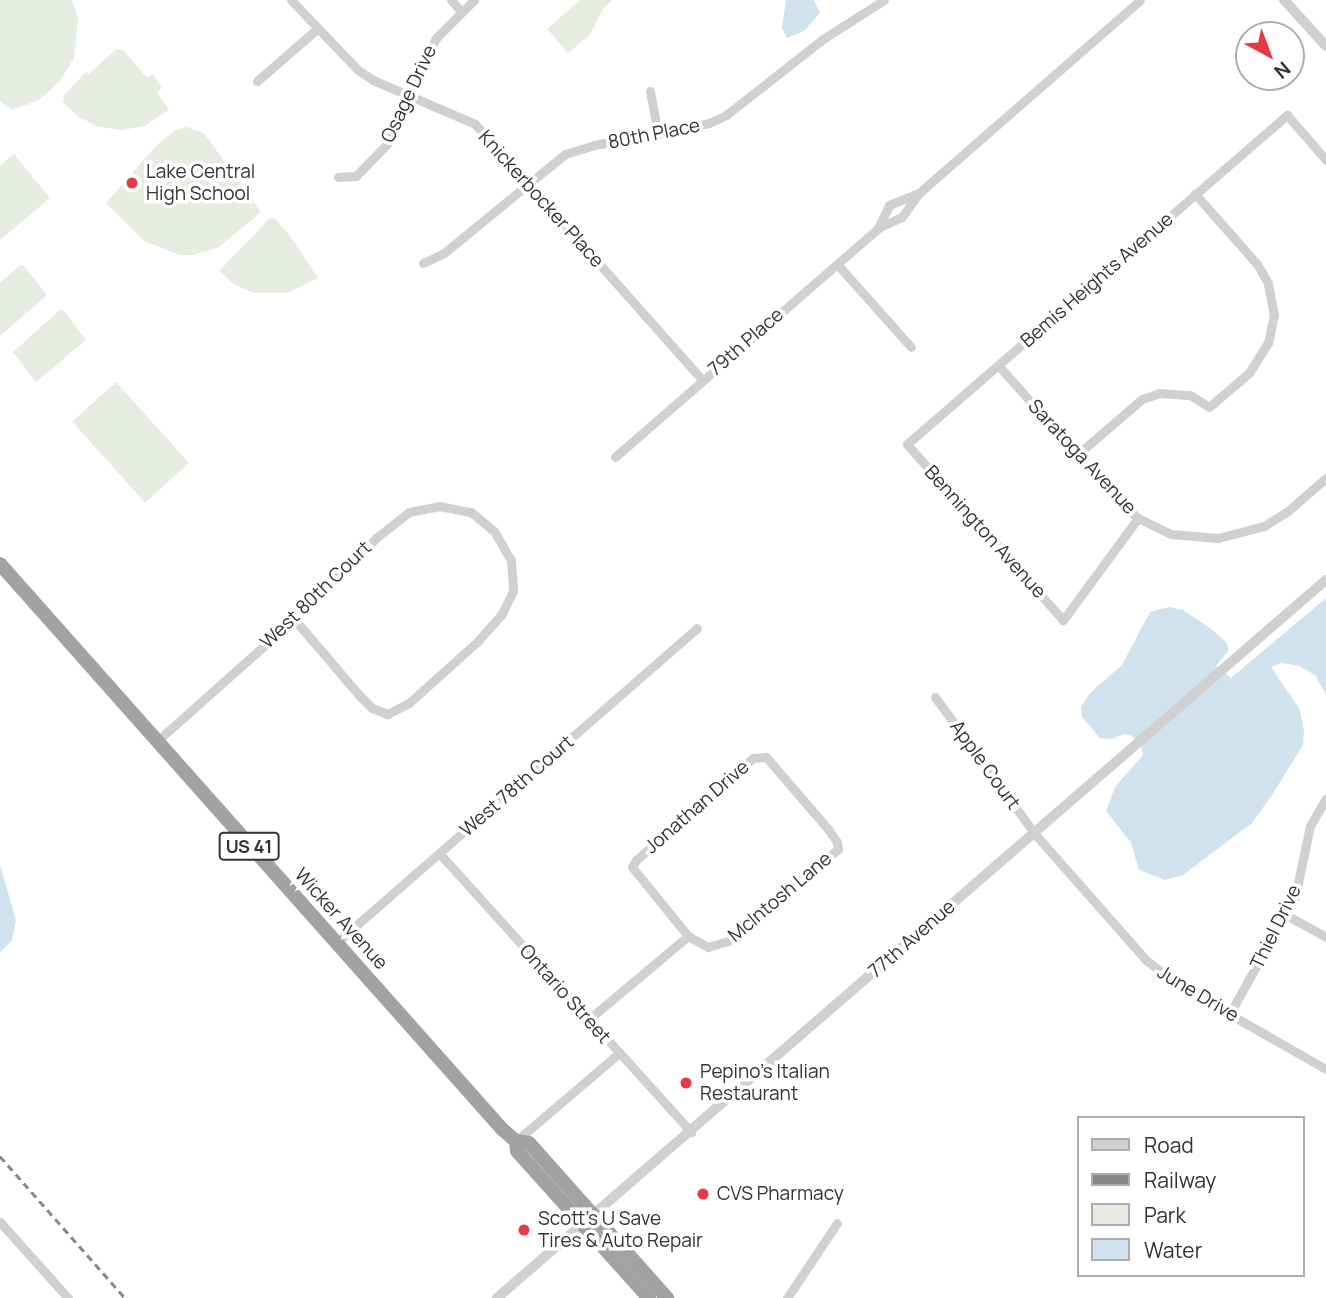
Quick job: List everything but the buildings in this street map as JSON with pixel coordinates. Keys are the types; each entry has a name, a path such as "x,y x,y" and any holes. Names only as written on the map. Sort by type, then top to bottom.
{"highway":[{"name":"Wicker Avenue","path":"0,564 156,742 516,1141 517,1151 667,1298"},
{"name":"Wicker Avenue","path":"588,1221 649,1298"}],"street":[{"name":"Knickerbocker Place","path":"291,0 358,70 474,124 702,380"},
{"path":"451,0 461,11"},
{"name":"Osage Drive","path":"338,177 356,176 378,156 394,131 436,38 474,0"},
{"name":"80th Place","path":"423,263 444,253 565,154 594,145 709,123 726,115 823,39 884,0"},
{"name":"79th Place","path":"615,457 878,228 902,217 919,193 1140,0"},
{"path":"1284,0 1326,46"},
{"path":"257,81 317,29"},
{"path":"650,91 657,134"},
{"name":"Bemis Heights Avenue","path":"907,444 1287,115 1326,160"},
{"name":"79th Place","path":"878,228 889,205 919,193"},
{"path":"1077,454 1142,400 1159,393 1190,394 1209,407 1249,373 1268,343 1273,316 1268,283 1257,264 1195,194"},
{"path":"837,264 911,347"},
{"name":"Saratoga Avenue","path":"998,365 1114,496 1138,517 1171,534 1201,539 1229,536 1264,526 1288,511 1326,478"},
{"name":"Bennington Avenue","path":"907,444 1063,620 1138,517"},
{"name":"West 80th Court","path":"156,742 294,619 376,538 409,512 439,506 471,512 494,531 511,560 513,591 502,614 478,641 409,702 387,714 372,708 359,695 294,619"},
{"name":"77th Avenue","path":"497,1298 1326,580"},
{"name":"West 78th Court","path":"336,943 697,628"},
{"name":"Apple Court","path":"935,697 1034,833"},
{"name":"Mclntosh Lane","path":"688,936 708,947 728,941 838,849 838,842 828,829 766,757"},
{"name":"Jonathan Drive","path":"688,936 632,867 753,758 766,757"},
{"name":"Thiel Drive","path":"1230,1013 1295,897 1310,827 1326,798"},
{"name":"June Drive","path":"1034,833 1146,960 1175,983 1326,1069"},
{"name":"Ontario Street","path":"440,854 691,1132"},
{"path":"1286,915 1326,937"},
{"path":"588,1020 688,936"},
{"path":"516,1141 619,1053"},
{"path":"0,1222 68,1298"},
{"path":"786,1298 837,1223"}],"green space":[{"path":"0,0 72,0 78,19 74,58 60,81 39,100 12,110 0,101"},
{"path":"580,0 612,0 603,9 590,35 568,53 547,29"},
{"path":"116,49 123,50 147,78 153,74 162,88 157,92 169,110 144,126 122,130 99,127 79,117 62,102 65,99 63,96 86,72 89,74"},
{"path":"186,127 204,133 261,212 219,247 193,255 180,255 144,241 106,203 158,144 174,131"},
{"path":"14,154 50,198 0,240 0,166"},
{"path":"270,218 274,218 291,237 318,278 288,293 254,293 235,285 219,271"},
{"path":"20,265 24,266 47,295 0,336 0,283"},
{"path":"63,310 86,340 36,382 13,352"},
{"path":"116,382 189,463 145,502 72,421"}],"water":[{"path":"786,0 814,0 820,13 804,31 787,38 782,28"},
{"path":"1326,598 1326,695 1315,675 1299,666 1282,663 1271,667 1299,708 1304,730 1303,745 1272,795 1252,823 1183,875 1165,880 1139,870 1131,843 1106,811 1115,787 1143,755 1142,750 1132,736 1125,734 1111,739 1100,738 1082,717 1081,707 1090,693 1122,665 1150,612 1169,607 1183,610 1210,628 1226,642 1229,650 1216,666 1231,678"},
{"path":"0,865 16,920 12,940 0,953"}],"railway":[{"path":"0,1156 125,1298"}],"place":[{"name":"Lake Central High School","path":"132,183"},
{"name":"Pepino's Italian Restaurant","path":"686,1083"},
{"name":"CVS Pharmacy","path":"703,1194"},
{"name":"Scott's U Save Tires & Auto Repair","path":"524,1230"}]}
